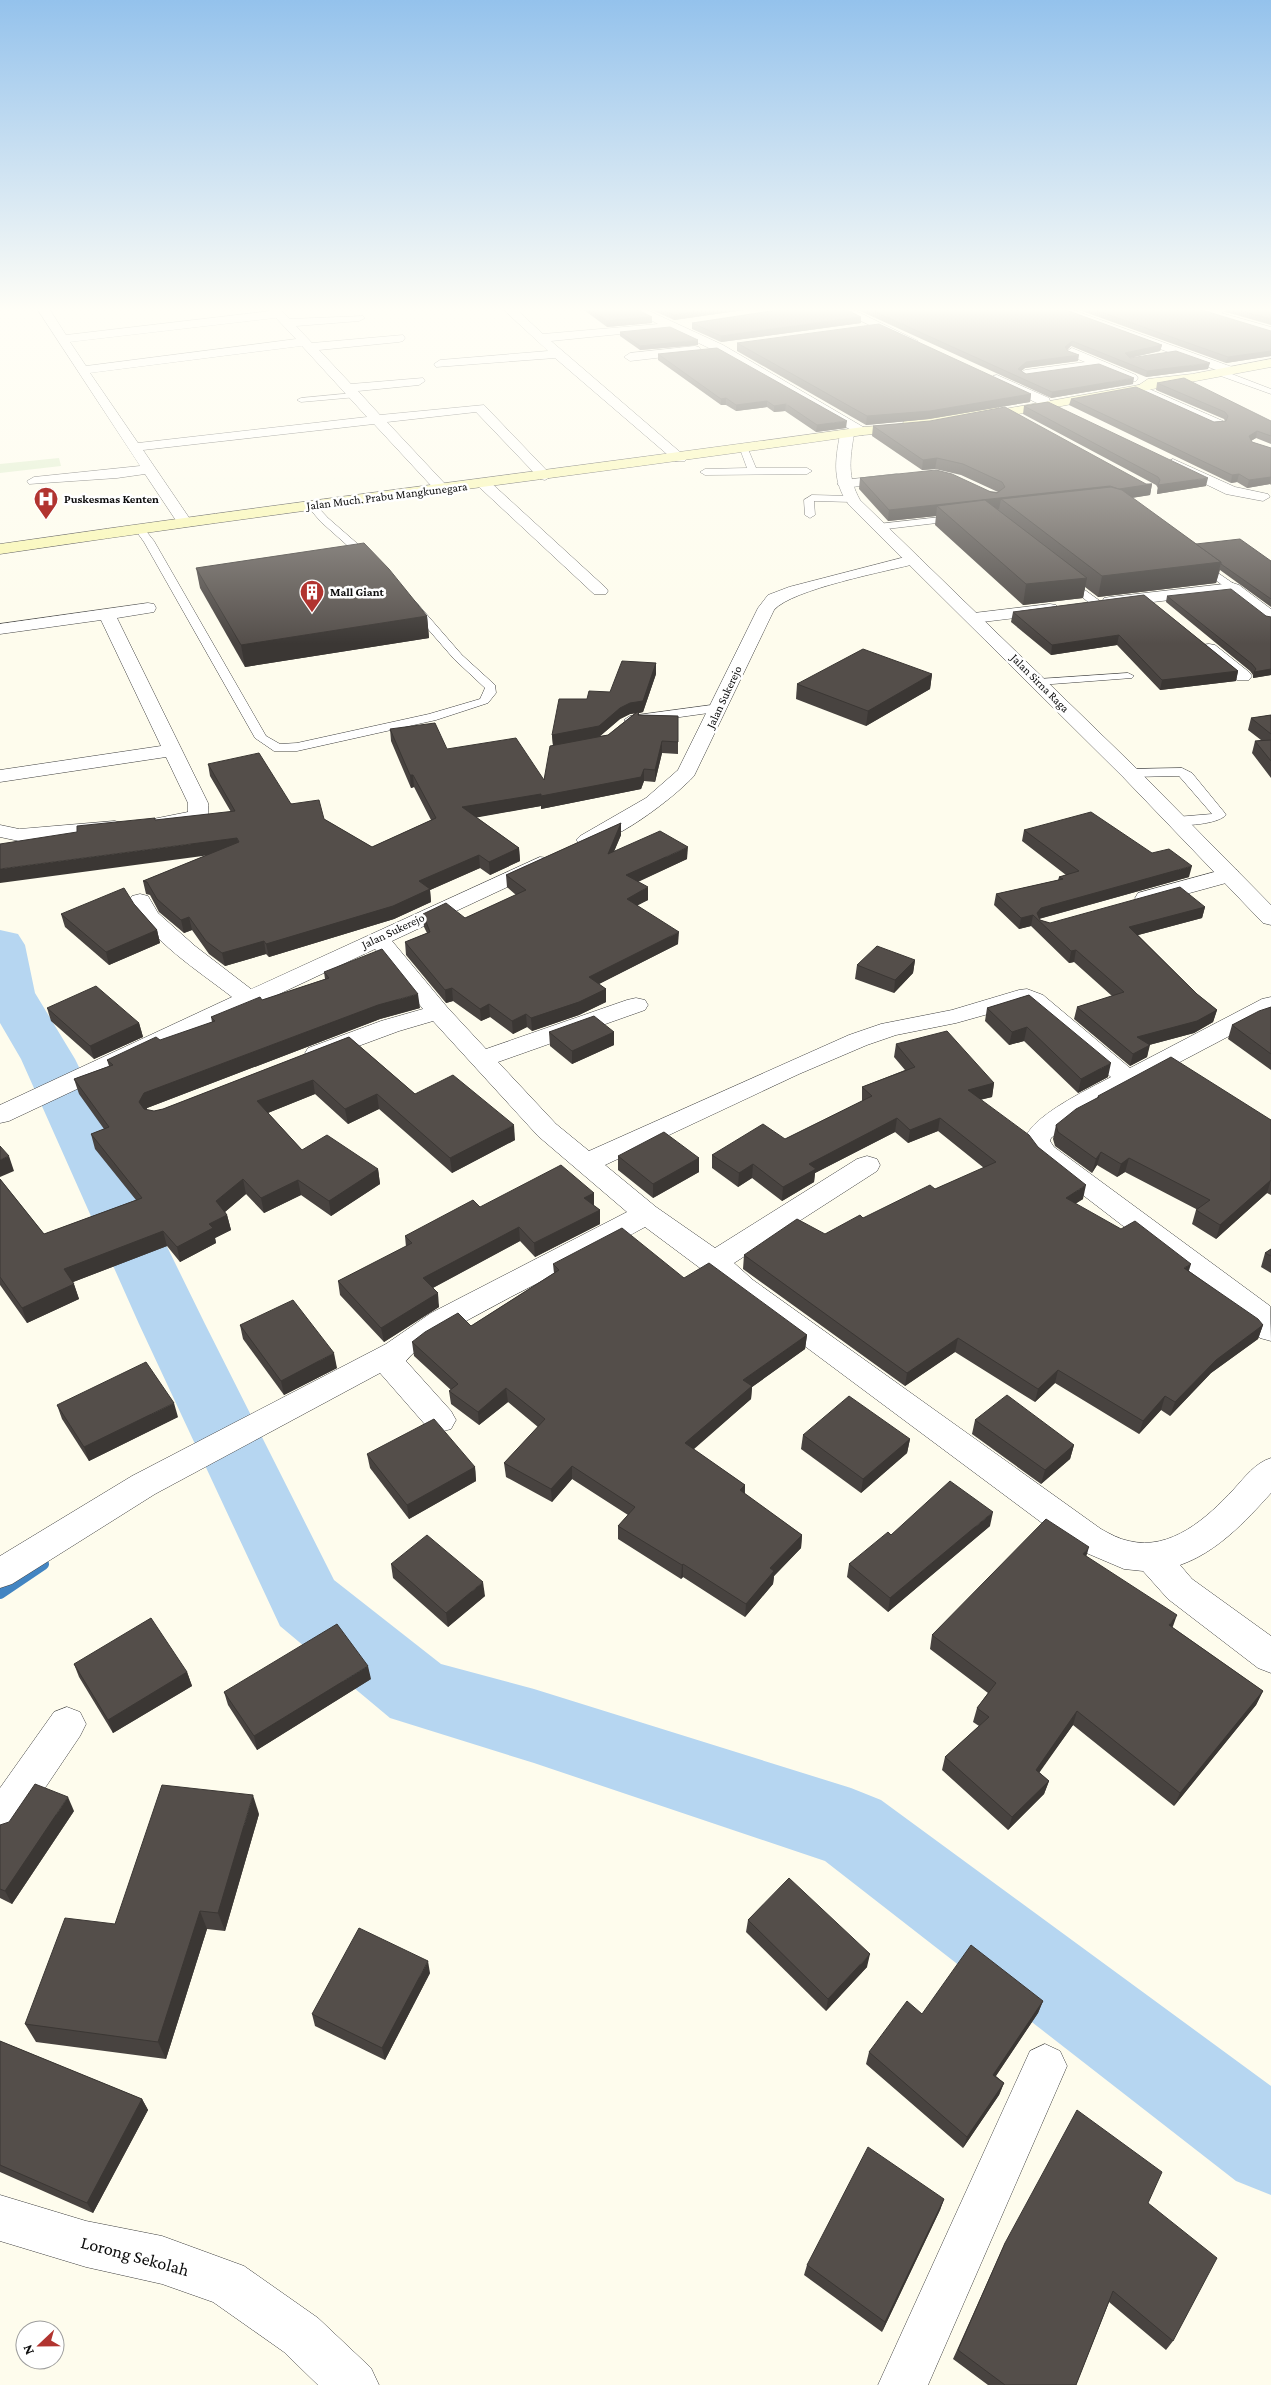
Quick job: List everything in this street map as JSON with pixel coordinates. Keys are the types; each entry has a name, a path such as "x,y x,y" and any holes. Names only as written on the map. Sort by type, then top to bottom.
{"main road":[{"name":"Jalan Much. Prabu Mangkunegara","path":"0,549 139,528 680,458 893,427 918,421"},
{"name":"Jalan Much. Prabu Mangkunegara","path":"893,427 914,428 953,421"}],"street":[{"path":"118,421 184,522"},
{"path":"136,447 356,421"},
{"path":"378,421 442,489"},
{"path":"493,421 545,476"},
{"path":"637,421 680,458"},
{"path":"838,421 855,432 844,452 848,492 908,477"},
{"path":"1213,421 1218,424"},
{"path":"1160,456 1231,491 1268,497"},
{"path":"34,481 117,474 150,469"},
{"path":"483,483 600,592"},
{"name":"Jalan Sirna Raga","path":"848,492 878,527 1039,682 1271,918"},
{"name":"Jalan Sukerejo","path":"0,1116 46,1092 622,823 674,788 687,772 766,608 774,599 796,590 913,560"},
{"path":"974,618 1233,588 1271,617"},
{"path":"1146,598 1161,610"},
{"path":"0,629 148,608"},
{"path":"0,831 19,835 190,820 198,815 198,803 108,615"},
{"path":"1198,640 1243,676"},
{"path":"0,776 172,750"},
{"path":"1123,904 1229,875"},
{"path":"140,900 149,917 187,951 248,998"},
{"path":"378,938 438,1012 547,1130 585,1164 646,1214 714,1262 743,1287 1089,1539 1134,1557 1152,1558 1177,1550 1204,1538 1228,1517 1271,1471"},
{"path":"585,1164 790,1069 858,1040 890,1029 956,1016 1019,997 1027,996 1035,1000 1128,1080"},
{"path":"1271,1004 1074,1107 1038,1134 1037,1142 1040,1148 1259,1314 1271,1330"},
{"path":"482,1059 636,1005"},
{"path":"299,1060 390,1026 438,1012"},
{"path":"714,1262 867,1165"},
{"path":"0,1574 51,1540 212,1446 392,1354 411,1339 507,1286 646,1214"},
{"path":"392,1354 390,1359 392,1366 440,1420"},
{"path":"1152,1558 1180,1589 1271,1657"},
{"path":"0,1821 67,1724"},
{"path":"902,2385 1045,2066"},
{"name":"Lorong Sekolah","path":"0,2218 86,2244 162,2260 227,2283 301,2335 354,2385"}],"lane":[{"path":"744,449 752,471"},
{"path":"706,472 807,471"},
{"path":"810,515 809,500 812,498 848,492"},
{"path":"312,505 321,518 349,539 377,567"},
{"path":"878,527 966,517"},
{"path":"139,528 150,541 261,738 278,748 297,747 347,738 432,717 484,701 491,688 458,657 445,639 404,596"},
{"path":"1194,558 1233,588"},
{"path":"1059,574 1096,603"},
{"path":"1039,682 1128,676"},
{"path":"621,727 625,722 643,717 719,708"},
{"path":"1130,773 1182,772 1188,776 1219,816 1215,818 1176,821"}],"green space":[{"path":"59,458 61,466 0,473 0,464"}],"building":[{"path":"812,421 845,421 817,425"},
{"path":"927,421 1031,421 1146,484 1152,484 1119,489 1110,486 889,510 860,478 936,470 952,474 991,492 997,493 1005,487 1002,482 963,464 937,458 923,460 873,426"},
{"path":"1053,421 1089,421 1208,478 1158,485 1160,480 1158,477"},
{"path":"1118,421 1212,421 1271,421 1271,436 1257,431 1249,436 1252,442 1271,448 1271,477 1249,480 1239,474 1232,475"},
{"path":"1111,487 1122,490 1221,562 1102,576 1001,499"},
{"path":"985,500 1087,578 1026,584 937,506"},
{"path":"1240,539 1271,561 1271,599 1196,544"},
{"name":"Mall Giant","path":"364,543 389,569 427,616 241,645 196,568"},
{"path":"1231,589 1266,616 1271,617 1271,669 1254,672 1256,669 1252,664 1167,596"},
{"path":"1144,595 1238,671 1162,680 1119,635 1052,645 1013,612"},
{"path":"863,649 932,674 868,711 797,684"},
{"path":"622,661 656,663 643,701 630,703 620,708 599,726 552,735 559,699 587,699 589,691 610,692"},
{"path":"639,712 638,715 678,716 678,742 662,741 655,770 644,769 641,777 541,796 541,794 462,807 519,848 489,862 479,855 419,881 430,889 393,906 266,944 264,941 222,953 206,941 189,917 181,920 157,899 147,882 143,881 239,842 237,838 0,869 0,844 77,832 77,826 235,811 208,764 259,753 291,804 319,800 324,819 372,847 436,818 413,775 410,775 390,729 435,723 447,749 516,738 544,780 550,746 608,735"},
{"path":"1271,715 1271,734 1251,718"},
{"path":"1271,740 1271,761 1255,741"},
{"path":"1091,812 1152,853 1169,849 1192,866 1041,908 1037,913 1040,920 1050,923 1180,887 1205,907 1129,927 1197,994 1217,1010 1197,1021 1137,1037 1150,1045 1133,1054 1077,1007 1124,992 1076,950 1071,951 1033,915 1021,918 996,894 1063,879 1059,877 1079,871 1024,830"},
{"path":"621,823 608,854 660,831 688,847 626,875 648,887 627,899 679,932 589,977 606,989 579,1002 531,1018 526,1014 512,1021 489,1004 480,1009 452,988 445,990 405,942 430,932 423,914 446,903 465,918 526,890 506,875"},
{"path":"124,888 134,904 157,930 106,952 61,914"},
{"path":"877,946 915,960 895,980 857,965"},
{"path":"382,949 418,994 378,1005 144,1093 139,1102 144,1109 154,1111 163,1109 349,1037 415,1094 453,1075 514,1125 450,1158 377,1094 345,1109 313,1080 257,1101 302,1150 327,1135 378,1169 329,1201 298,1180 261,1198 243,1179 216,1201 227,1215 209,1224 213,1228 177,1247 163,1231 64,1269 74,1284 22,1308 0,1277 0,1179 44,1234 142,1198 91,1134 109,1127 74,1079 113,1065 107,1060 156,1037 160,1040 215,1021 211,1017 260,997 262,1000 329,978 324,972"},
{"path":"96,986 139,1023 90,1046 47,1008"},
{"path":"1029,995 1111,1063 1081,1079 1027,1027 1012,1032 987,1008"},
{"path":"1271,1007 1271,1054 1232,1025"},
{"path":"594,1016 614,1032 572,1051 549,1032"},
{"path":"947,1031 994,1083 968,1090 1029,1135 1038,1147 1086,1185 1066,1198 1121,1229 1135,1221 1191,1264 1184,1268 1258,1319 1263,1325 1216,1360 1175,1402 1165,1396 1143,1421 1058,1370 1038,1389 958,1338 907,1373 744,1255 797,1219 825,1234 860,1215 863,1218 930,1185 935,1189 996,1162 940,1118 910,1130 897,1118 809,1164 816,1169 783,1187 753,1164 739,1173 712,1155 763,1124 785,1139 872,1096 862,1087 915,1067 896,1044"},
{"path":"1171,1057 1271,1120 1271,1180 1220,1225 1196,1210 1210,1200 1129,1158 1121,1164 1101,1152 1096,1159 1058,1132 1056,1125 1076,1109"},
{"path":"664,1132 699,1158 653,1184 618,1156"},
{"path":"0,1146 9,1156 0,1160"},
{"path":"561,1165 594,1193 584,1198 600,1210 534,1243 519,1227 423,1278 438,1293 381,1328 338,1281 412,1243 405,1236 473,1200 480,1207"},
{"path":"622,1228 684,1278 709,1263 807,1335 743,1380 752,1386 685,1443 745,1485 740,1490 802,1535 770,1568 774,1571 746,1604 618,1526 635,1507 572,1466 551,1489 504,1463 545,1419 506,1388 478,1412 449,1391 458,1384 412,1342 425,1332 458,1313 471,1326 559,1270 553,1264"},
{"path":"1271,1249 1271,1256 1265,1253"},
{"path":"293,1300 334,1353 281,1381 240,1325"},
{"path":"146,1362 174,1403 84,1447 57,1405"},
{"path":"1007,1395 1074,1445 1045,1470 975,1420"},
{"path":"849,1396 910,1439 863,1479 803,1435"},
{"path":"434,1419 475,1467 407,1505 367,1454"},
{"path":"950,1481 993,1512 890,1598 849,1564 888,1532 891,1535"},
{"path":"1046,1519 1089,1547 1083,1554 1177,1615 1169,1625 1263,1691 1180,1793 1077,1711 1036,1770 1049,1781 1012,1817 945,1757 989,1717 977,1708 996,1683 932,1635"},
{"path":"427,1535 483,1582 446,1613 391,1564"},
{"path":"151,1618 187,1672 108,1720 74,1664"},
{"path":"337,1624 368,1666 254,1736 224,1692"},
{"path":"35,1784 68,1797 5,1891 0,1889 0,1825 9,1822"},
{"path":"162,1785 253,1795 218,1913 200,1911 158,2042 25,2024 65,1918 115,1924"},
{"path":"789,1878 870,1954 828,1999 748,1920"},
{"path":"359,1928 428,1961 382,2048 312,2014"},
{"path":"971,1945 1043,2001 993,2075 1004,2083 967,2137 869,2052 907,2001 922,2014"},
{"path":"0,2041 142,2099 87,2203 0,2165"},
{"path":"1077,2110 1162,2172 1148,2203 1217,2258 1173,2341 1113,2291 1076,2385 1005,2385 958,2350 1005,2243"},
{"path":"868,2147 944,2199 885,2322 807,2265"}],"waterway":[{"path":"0,945 9,993 48,1059 172,1324 307,1603 418,1693 534,1726 851,1829 1271,2146"},
{"path":"0,1593 43,1564"}],"place":[{"name":"Puskesmas Kenten","path":"46,520"},
{"name":"Mall Giant","path":"312,613"}]}
